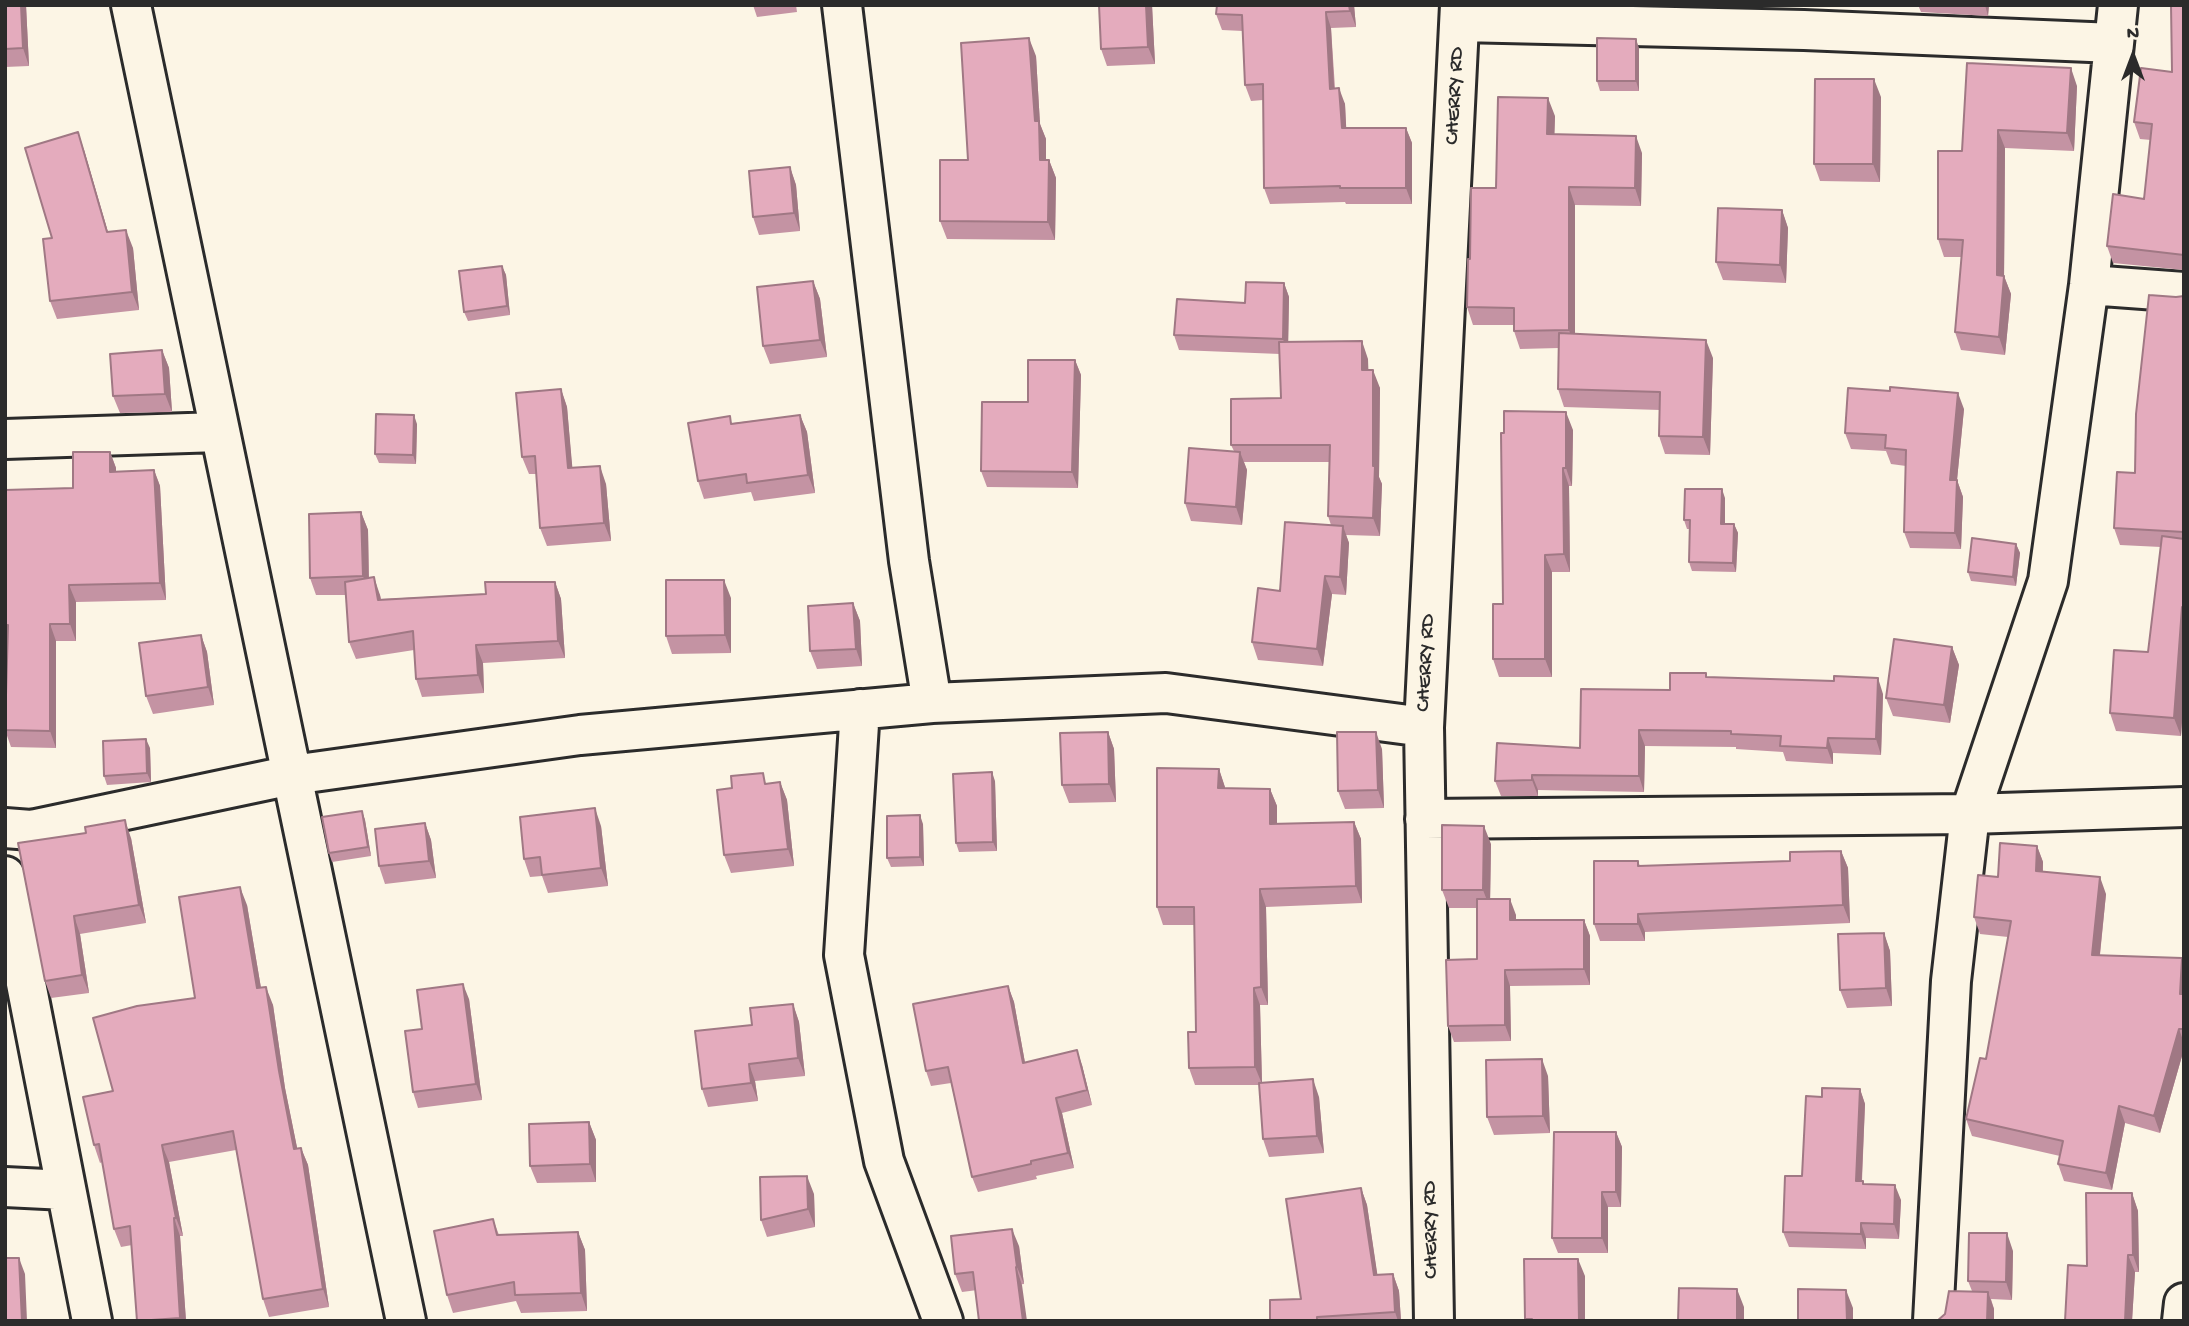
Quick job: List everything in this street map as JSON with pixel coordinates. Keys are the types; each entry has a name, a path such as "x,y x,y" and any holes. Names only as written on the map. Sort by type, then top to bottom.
{"street":[{"path":"131,5 406,1321"},
{"path":"842,5 909,561 932,703"},
{"path":"1933,1321 1951,981 1970,814 2048,581 2089,285 2118,5"},
{"path":"1460,13 2113,43"},
{"name":"CHERRY RD","path":"1434,1321 1424,727 1460,13"},
{"path":"2089,285 2184,292"},
{"path":"5,439 219,432"},
{"path":"5,828 31,830 292,775 580,735 932,703 1166,693 1424,727"},
{"path":"860,709 844,955 884,1161 943,1321"},
{"path":"1425,819 1970,814 2184,807"},
{"path":"5,876 92,1321"},
{"path":"5,1187 66,1190"},
{"path":"2182,1321 2184,1303"}],"building":[{"path":"5,5 21,5 23,48 5,49"},
{"path":"1099,5 1146,5 1148,47 1101,49"},
{"path":"1217,5 1349,5 1350,11 1326,12 1330,89 1339,88 1342,128 1406,128 1406,188 1264,188 1263,84 1245,85 1242,15 1216,14"},
{"path":"2171,5 2184,5 2184,255 2107,246 2113,194 2144,199 2152,124 2134,122 2141,68 2172,72"},
{"path":"1029,38 1035,121 1039,121 1040,160 1049,160 1048,222 940,221 940,160 968,160 961,43"},
{"path":"1597,38 1636,39 1636,81 1597,81"},
{"path":"1967,63 2071,68 2067,133 1998,130 1997,275 2004,276 1999,337 1955,332 1963,240 1938,239 1938,151 1962,151"},
{"path":"1815,79 1874,79 1873,164 1814,164"},
{"path":"1498,97 1548,98 1547,134 1636,136 1635,188 1569,187 1569,330 1514,331 1514,308 1467,307 1471,188 1496,188"},
{"path":"78,132 107,232 126,230 132,292 50,301 43,239 52,238 25,148"},
{"path":"790,167 794,213 753,217 749,171"},
{"path":"1718,208 1782,210 1780,265 1716,262"},
{"path":"502,266 507,306 464,312 459,271"},
{"path":"813,281 820,340 763,346 757,287"},
{"path":"1246,282 1284,283 1283,339 1174,335 1177,299 1245,303"},
{"path":"2149,295 2184,296 2184,532 2114,528 2117,472 2135,473 2136,414"},
{"path":"1559,333 1706,340 1703,437 1659,436 1660,392 1558,389"},
{"path":"1362,341 1362,370 1373,370 1373,518 1328,516 1330,445 1231,445 1231,399 1281,398 1279,342"},
{"path":"162,350 165,394 113,396 110,354"},
{"path":"1028,360 1075,360 1072,472 981,471 982,402 1028,402"},
{"path":"1890,387 1958,393 1950,480 1957,480 1955,533 1904,532 1906,450 1885,448 1886,435 1845,433 1848,388 1890,391"},
{"path":"561,389 568,468 600,466 604,523 540,528 535,456 522,457 516,393"},
{"path":"1504,411 1566,412 1566,468 1563,468 1564,554 1545,555 1545,659 1493,659 1493,604 1503,604 1501,433 1504,433"},
{"path":"376,414 414,415 413,455 375,454"},
{"path":"800,415 808,475 747,483 746,474 698,481 688,423 730,416 731,424"},
{"path":"1189,448 1240,452 1236,507 1185,503"},
{"path":"73,452 110,452 110,472 154,470 160,583 69,585 70,624 50,624 50,731 5,730 8,625 5,625 5,490 73,488"},
{"path":"1685,489 1722,489 1721,524 1734,524 1733,563 1689,562 1690,520 1684,520"},
{"path":"361,512 363,576 310,578 309,514"},
{"path":"1285,522 1343,526 1340,577 1325,576 1317,649 1252,642 1258,588 1280,591"},
{"path":"2162,536 2184,539 2184,607 2174,718 2110,713 2114,650 2148,652"},
{"path":"1972,538 2016,544 2013,577 1968,572"},
{"path":"374,577 378,600 486,594 485,582 555,582 558,641 476,645 478,675 416,679 413,631 349,642 345,582"},
{"path":"666,580 724,580 725,635 666,636"},
{"path":"853,603 856,649 810,651 808,606"},
{"path":"201,635 208,687 146,696 139,643"},
{"path":"1894,639 1952,647 1944,705 1886,698"},
{"path":"1670,673 1706,673 1706,677 1834,681 1834,676 1878,678 1876,739 1828,738 1827,748 1780,746 1781,736 1731,734 1731,731 1639,730 1639,776 1532,775 1532,780 1495,781 1497,743 1580,748 1581,689 1670,690"},
{"path":"1108,732 1109,784 1062,785 1060,733"},
{"path":"1337,732 1376,732 1378,790 1338,791"},
{"path":"146,739 147,773 104,776 103,741"},
{"path":"1157,768 1219,769 1218,788 1270,789 1270,824 1354,822 1356,886 1260,889 1261,987 1254,988 1255,1067 1189,1068 1188,1032 1196,1032 1194,907 1157,907"},
{"path":"992,772 993,842 956,843 953,774"},
{"path":"763,773 765,784 780,782 788,849 724,855 717,790 732,788 731,776"},
{"path":"595,808 601,868 542,875 540,857 524,859 520,817"},
{"path":"362,811 368,847 329,853 322,817"},
{"path":"920,815 920,857 887,858 887,816"},
{"path":"125,820 139,905 74,916 82,975 45,981 18,843 86,833 85,827"},
{"path":"425,823 429,861 379,866 375,829"},
{"path":"1442,825 1484,826 1483,890 1442,890"},
{"path":"2000,843 2037,846 2036,871 2100,877 2092,955 2182,958 2180,994 2184,994 2184,1029 2179,1029 2154,1116 2119,1106 2106,1173 2058,1164 2063,1141 1966,1119 1980,1058 1986,1059 2011,921 1974,917 1978,875 1998,877"},
{"path":"1841,851 1843,905 1638,914 1638,924 1594,924 1594,861 1638,861 1638,866 1790,861 1790,852"},
{"path":"240,887 257,988 266,987 294,1149 301,1148 323,1289 263,1299 233,1131 162,1145 176,1218 180,1318 137,1321 130,1226 114,1229 99,1144 94,1145 83,1097 113,1091 93,1018 137,1006 195,998 179,897"},
{"path":"1477,899 1510,899 1510,920 1584,920 1584,969 1505,970 1505,1025 1448,1026 1446,960 1477,959"},
{"path":"1884,933 1886,988 1840,990 1838,934"},
{"path":"463,984 476,1084 413,1092 405,1031 422,1029 417,990"},
{"path":"1008,986 1023,1063 1077,1050 1087,1090 1056,1098 1068,1153 972,1177 948,1067 926,1071 913,1004"},
{"path":"793,1004 798,1058 749,1064 751,1083 702,1089 695,1031 752,1025 750,1008"},
{"path":"1542,1059 1543,1116 1487,1117 1486,1060"},
{"path":"1313,1079 1317,1136 1263,1139 1259,1083"},
{"path":"1822,1088 1860,1089 1856,1181 1863,1181 1863,1184 1895,1185 1894,1224 1861,1223 1861,1234 1783,1232 1785,1176 1802,1176 1806,1096 1822,1097"},
{"path":"589,1122 590,1164 530,1166 529,1124"},
{"path":"1554,1132 1616,1132 1616,1192 1602,1192 1602,1238 1552,1238"},
{"path":"807,1176 808,1209 761,1220 760,1177"},
{"path":"1361,1188 1374,1275 1393,1274 1395,1312 1317,1317 1317,1321 1270,1321 1270,1300 1301,1299 1286,1199"},
{"path":"2086,1193 2132,1193 2133,1255 2128,1255 2125,1321 2065,1321 2068,1265 2087,1266"},
{"path":"493,1219 497,1235 578,1232 581,1293 515,1295 514,1282 447,1295 434,1231"},
{"path":"1012,1229 1023,1321 979,1321 973,1272 955,1274 951,1236"},
{"path":"1969,1233 2007,1233 2006,1282 1968,1281"},
{"path":"5,1258 19,1258 22,1321 5,1321"},
{"path":"1524,1259 1578,1259 1579,1321 1525,1319"},
{"path":"1679,1288 1737,1289 1737,1321 1678,1321"},
{"path":"1798,1289 1846,1290 1847,1321 1798,1321"},
{"path":"1949,1291 1988,1292 1987,1321 1937,1321 1945,1314"}]}
